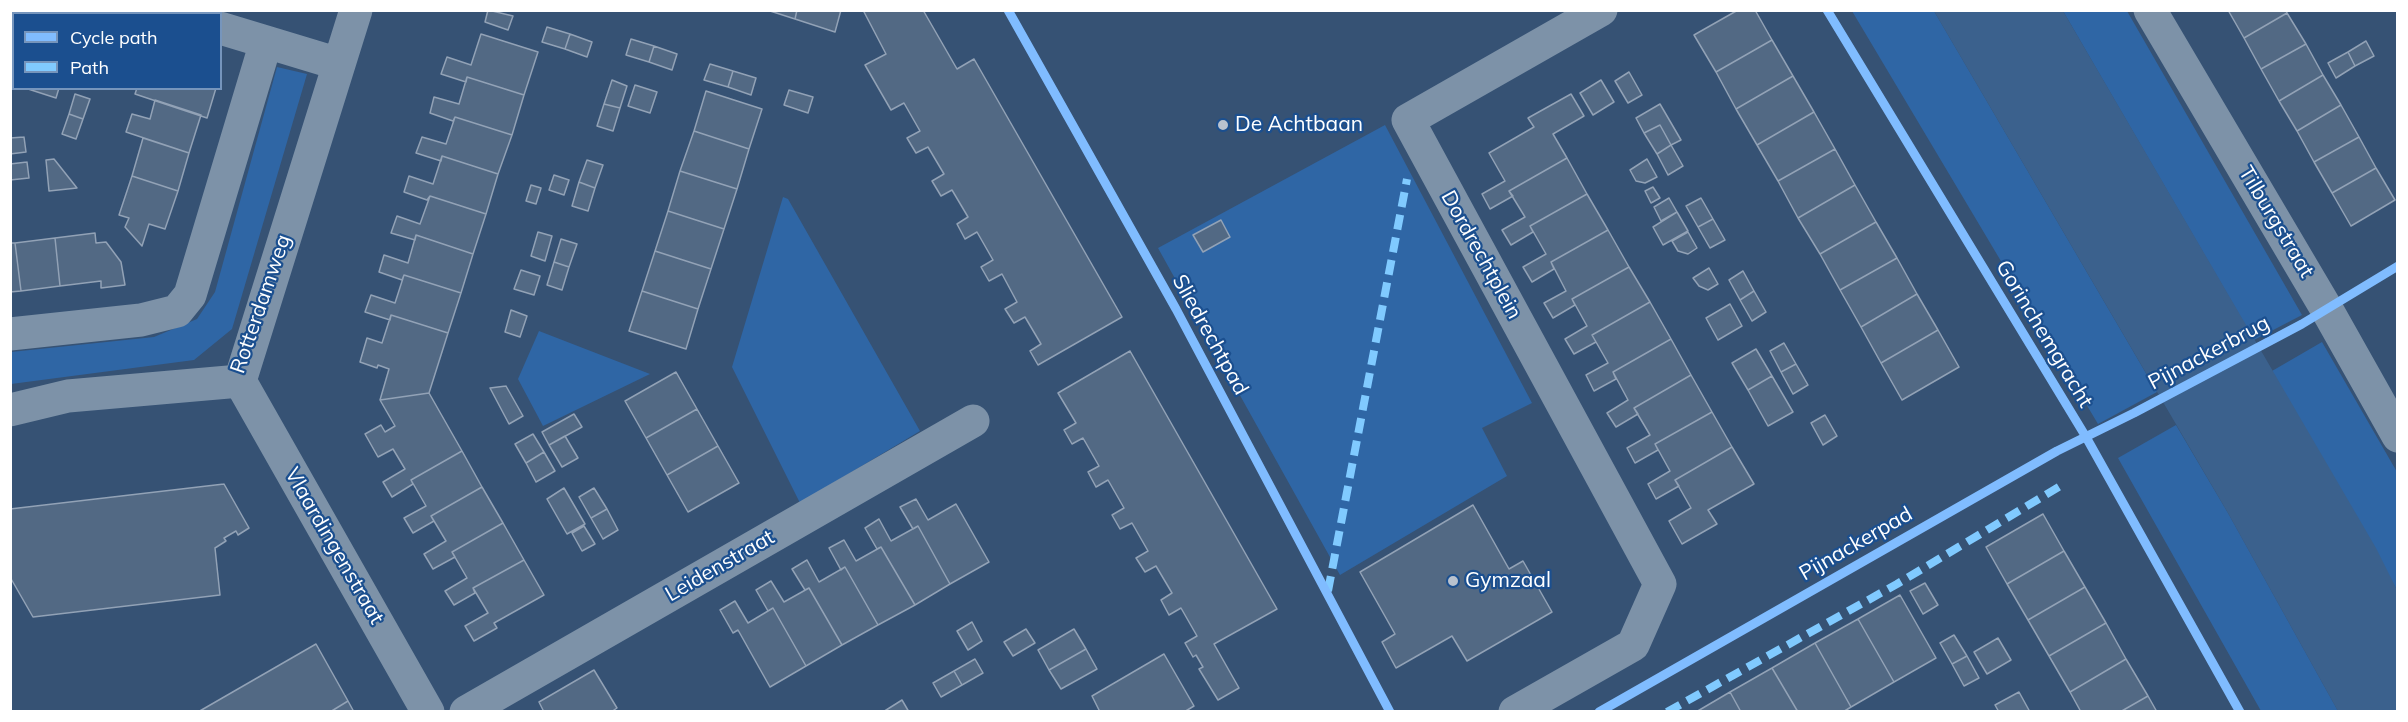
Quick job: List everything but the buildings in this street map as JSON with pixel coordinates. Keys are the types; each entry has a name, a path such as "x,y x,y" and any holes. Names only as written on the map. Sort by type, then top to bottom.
{"street":[{"name":"Rotterdamweg","path":"10,410 68,396 240,381 356,10"},
{"name":"Dordrechtplein","path":"1515,711 1633,645 1660,584 1408,120 1601,10"},
{"name":"Tilburgstraat","path":"2150,10 2326,308 2397,436"},
{"path":"222,29 339,64"},
{"path":"10,334 141,320 177,311 190,295 266,42"},
{"name":"Vlaardingenstraat","path":"240,381 428,711"},
{"name":"Leidenstraat","path":"466,711 973,421"}],"shaded area":[{"path":"1852,11 1934,11 2157,392 2098,424"},
{"path":"1934,11 2063,11 2376,548 2397,590 2397,711 2338,711 2228,513"},
{"path":"2063,11 2127,11 2302,315 2254,340"},
{"path":"277,67 307,74 232,329 194,360 11,384 11,352 154,337 197,319 215,292"},
{"path":"1385,125 1532,403 1482,428 1507,476 1340,575 1158,248"},
{"path":"783,197 788,199 920,431 800,503 732,367"},
{"path":"539,331 650,374 543,426 518,379"},
{"path":"2322,342 2397,472 2397,590 2272,371"},
{"path":"2176,425 2228,513 2338,711 2261,711 2118,458"}],"marked path":[{"path":"1328,591 1407,179"},
{"path":"1667,712 1897,584 2062,485"}],"cycle path":[{"name":"Sliedrechtpad","path":"1008,10 1176,309 1390,712"},
{"name":"Gorinchemgracht","path":"1827,10 2086,437 2240,712"},
{"name":"Pijnackerbrug","path":"1599,712 2057,451 2302,324 2398,266"}],"place":[{"name":"De Achtbaan","path":"1223,125"},
{"name":"Gymzaal","path":"1453,581"}]}
